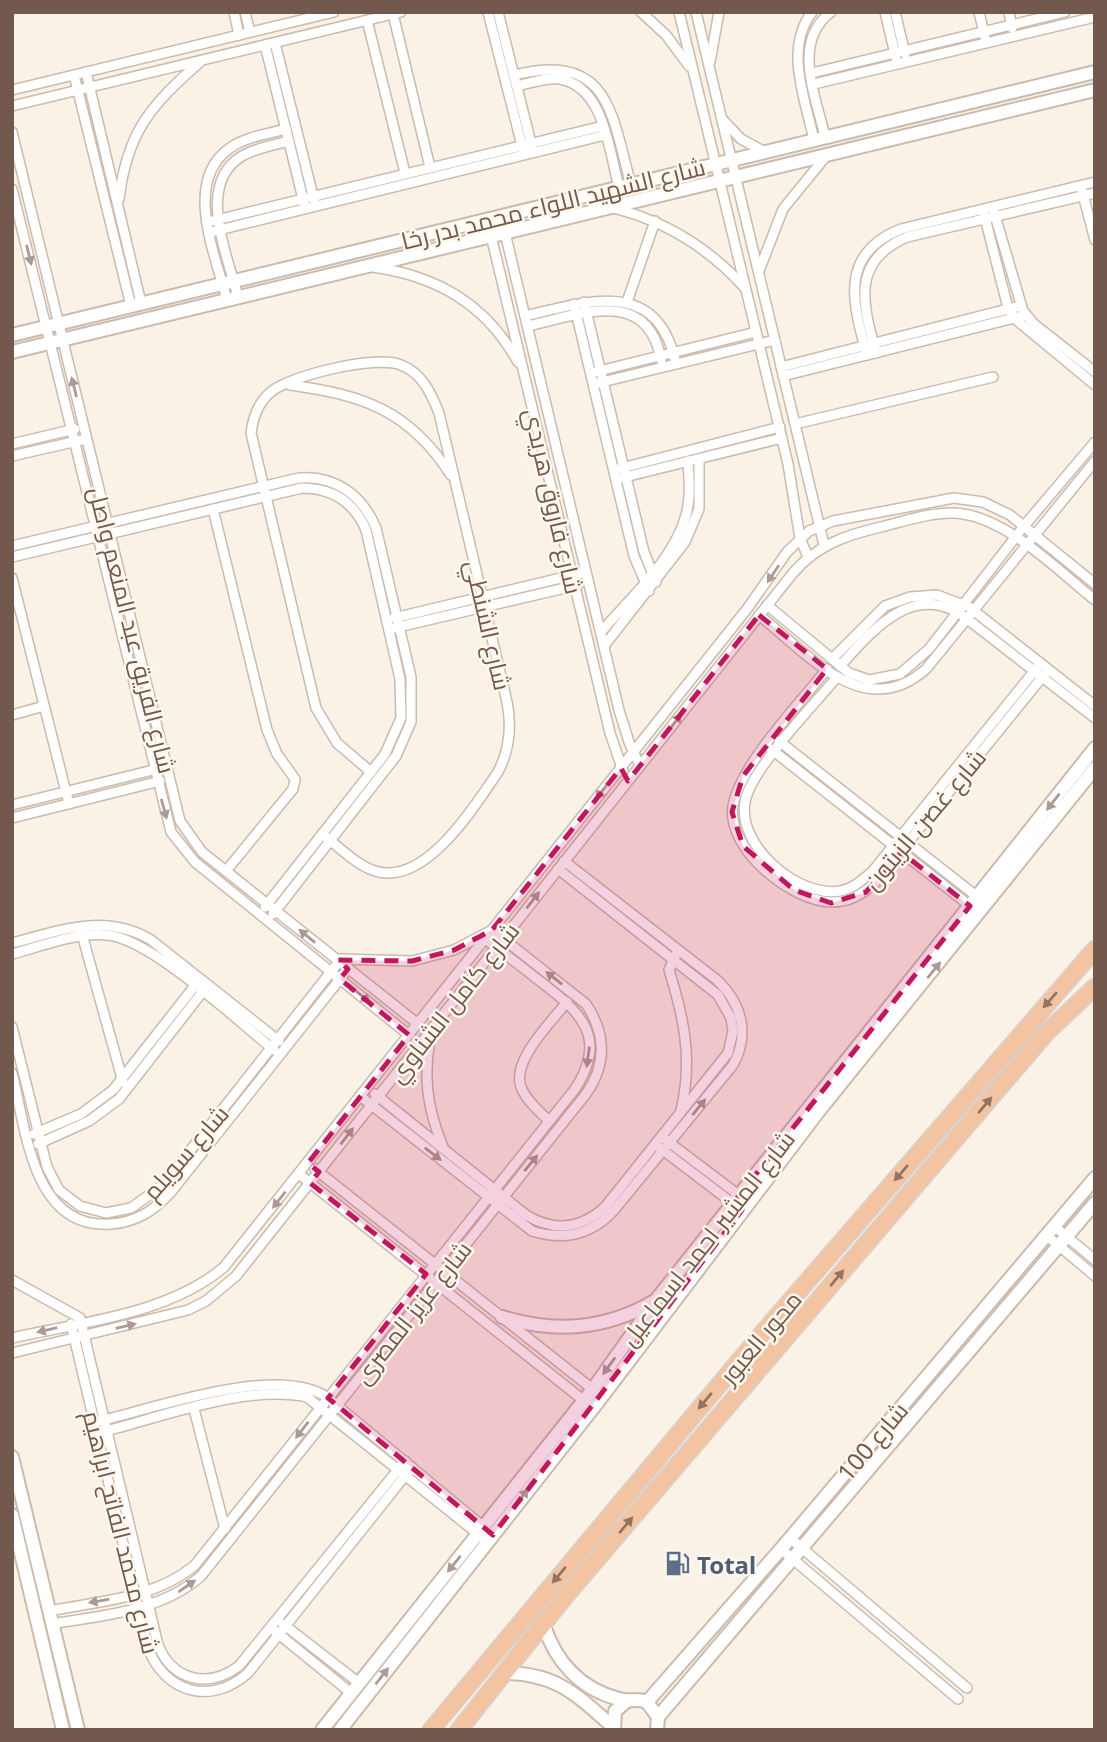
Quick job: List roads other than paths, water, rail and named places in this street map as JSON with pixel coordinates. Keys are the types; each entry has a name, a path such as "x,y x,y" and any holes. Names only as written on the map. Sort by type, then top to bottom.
{"highway":[{"name":"محور العبور","path":"431,1730 759,1337 1092,955"},
{"name":"محور العبور","path":"459,1730 543,1623 1047,1032 1095,987"}],"street":[{"path":"233,12 239,35"},
{"path":"245,12 250,32"},
{"path":"12,90 334,12"},
{"path":"488,12 527,149"},
{"path":"498,12 517,86 527,149"},
{"path":"641,12 666,35 694,73"},
{"path":"679,12 780,427 800,538 808,557"},
{"path":"696,12 824,545"},
{"path":"710,70 719,12"},
{"path":"812,12 804,23 797,47 820,139"},
{"path":"820,139 808,46 810,35 831,12"},
{"path":"885,12 902,63"},
{"path":"895,12 899,52"},
{"path":"979,12 986,43"},
{"path":"1009,12 1014,36"},
{"path":"812,73 1065,12"},
{"path":"12,106 397,13 430,167"},
{"path":"814,85 1095,17"},
{"path":"367,20 405,173"},
{"path":"275,43 309,202"},
{"path":"265,45 289,141 309,202"},
{"path":"118,208 126,159 142,122 166,92 202,60"},
{"path":"514,75 549,67 570,70 590,82 610,108 625,186"},
{"path":"86,72 118,208 136,305"},
{"name":"شارع الشهيد اللواء محمد بدر رخا","path":"12,335 1095,72"},
{"path":"74,75 136,305"},
{"path":"517,86 551,79 568,82 590,97 599,113 625,186"},
{"name":"شارع الشهيد اللواء محمد بدر رخا","path":"12,352 1095,90"},
{"path":"599,113 610,108"},
{"path":"720,115 741,139 765,152"},
{"path":"229,282 209,227 206,185 222,155 239,143 286,129"},
{"path":"209,227 604,130"},
{"name":"شارع الفريق عبد المنعم واصل","path":"12,132 52,325 84,427 166,767 184,830 202,852 418,1024"},
{"path":"233,299 216,198 227,169 243,155 289,141"},
{"path":"309,202 405,173 527,149"},
{"path":"758,272 764,250 783,209 827,155"},
{"path":"989,213 1095,182"},
{"path":"1080,185 1095,240"},
{"name":"شارع الفريق عبد المنعم واصل","path":"12,189 52,325"},
{"path":"870,349 853,292 855,277 868,251 878,241 901,229 1095,193"},
{"path":"611,207 655,221 704,250 746,289"},
{"path":"12,212 20,221"},
{"path":"989,213 1020,306 1026,315 1095,372"},
{"path":"989,213 1009,309 1014,318 1095,385"},
{"name":"شارع فاروق هريدي","path":"501,216 604,646 633,752 640,766"},
{"name":"شارع فاروق هريدي","path":"487,219 573,581 621,768 628,780"},
{"path":"627,302 655,221"},
{"path":"368,266 422,277 461,296 494,326 523,372"},
{"path":"525,316 584,302 609,299 627,302 659,322 677,364"},
{"path":"584,302 595,372"},
{"path":"574,304 598,383 643,582 649,591"},
{"path":"782,372 1020,306"},
{"path":"528,326 613,310 634,316 654,336 662,367"},
{"path":"870,349 1026,315"},
{"path":"595,372 757,332"},
{"path":"598,383 775,340"},
{"name":"شارع الفريق عبد المنعم واصل","path":"56,341 71,430 94,526 166,819 178,843 195,862 409,1035"},
{"name":"شارع الشنطي","path":"285,384 348,365 376,360 402,365 423,381 439,414 510,716 509,745 498,772 440,847 415,867 402,872 376,871 321,834"},
{"path":"795,424 993,377"},
{"path":"371,772 337,743 317,708 252,446 253,421 264,399 285,384 348,394 386,411 424,441 456,482"},
{"path":"12,444 84,427"},
{"path":"620,473 780,427"},
{"path":"620,473 699,459 782,438"},
{"path":"12,456 86,439"},
{"path":"767,605 841,666 870,680 900,674 923,656 1015,537 1095,442"},
{"path":"759,615 837,677 862,689 876,691 903,685 926,669 1094,462 1083,455"},
{"path":"604,646 678,553 696,518 700,498 699,459"},
{"path":"601,632 676,539 686,516 688,461"},
{"path":"620,473 656,582"},
{"path":"12,546 107,523 263,492 313,488 336,495 354,509 366,530 413,692 407,736 396,756 268,920"},
{"path":"12,557 213,509 263,492"},
{"name":"شارع كامل الشناوي","path":"12,1338 163,1303 203,1283 236,1254 800,538 820,526 954,498 997,508 1024,526 1095,584"},
{"path":"213,509 267,730 277,754 295,779 293,789 226,871"},
{"name":"شارع كامل الشناوي","path":"12,1353 170,1315 206,1301 236,1276 767,605 808,557 824,545 861,531 943,513 981,517 1015,537 1095,600"},
{"path":"393,623 587,577"},
{"path":"12,578 69,804"},
{"path":"832,659 868,619 885,606 924,595 951,598 1095,718"},
{"path":"841,666 891,615 924,605 961,608"},
{"path":"885,606 891,615"},
{"path":"259,914 392,743 401,719 402,692 393,623"},
{"name":"شارع غصن الزيتون","path":"827,670 743,776 733,804 734,819 743,846 752,858 796,886 829,892 850,888 898,849 1041,671"},
{"path":"1041,671 1095,706"},
{"name":"شارع غصن الزيتون","path":"796,886 760,851 747,830 744,816 748,790 775,752 837,677"},
{"path":"12,715 44,706"},
{"path":"774,736 905,840 978,905"},
{"path":"766,746 898,849 978,905"},
{"name":"شارع المشير احمد اسماعيل","path":"340,1730 486,1534 741,1203 978,905 1095,748"},
{"path":"12,805 166,767"},
{"name":"شارع المشير احمد اسماعيل","path":"978,905 1095,768"},
{"path":"12,818 169,779"},
{"path":"360,1096 490,1193 532,1231 560,1237 586,1232 608,1217 663,1144 733,1065 743,1032 736,1003 728,990 676,955 561,865"},
{"path":"12,954 103,923 128,928 150,940 201,986 273,1043 280,1055"},
{"path":"338,960 347,958 369,962 412,961 454,950 492,930"},
{"name":"شارع عزيز المصرى","path":"52,1624 144,1606 184,1590 208,1569 591,1087 601,1065 603,1049 598,1025 586,1004 492,930"},
{"path":"12,943 81,931"},
{"path":"81,931 122,1081 127,1090"},
{"name":"شارع عزيز المصرى","path":"49,1611 140,1593 185,1574 225,1529 575,1089 589,1063 589,1034 584,1021 567,1002 485,939"},
{"path":"663,1144 679,1115 723,1063 733,1031 726,1006 718,995 676,955"},
{"path":"676,955 669,970 681,1008 687,1054 679,1115"},
{"name":"شارع سويلم","path":"12,1027 51,1178 68,1199 92,1211 106,1213 131,1208 163,1185 338,960"},
{"name":"شارع سويلم","path":"12,1073 40,1183 57,1205 92,1223 131,1221 161,1203 348,969"},
{"path":"27,1136 92,1107 122,1081 201,986"},
{"path":"30,1147 89,1121 127,1090 201,986"},
{"path":"549,1121 526,1096 519,1074 524,1058 567,1002"},
{"path":"433,1027 425,1068 427,1093 443,1149"},
{"path":"273,1043 286,1046"},
{"path":"368,1087 443,1149 490,1193"},
{"path":"663,1144 741,1203"},
{"path":"308,1163 597,1392"},
{"path":"299,1174 588,1404"},
{"name":"شارع 100","path":"647,1702 781,1549 1095,1178"},
{"name":"شارع المشير احمد اسماعيل","path":"597,1392 656,1300 741,1203"},
{"name":"شارع 100","path":"658,1726 791,1558 1095,1203"},
{"path":"1050,1231 1095,1260"},
{"path":"1062,1240 1095,1276"},
{"path":"12,1280 74,1312 76,1323"},
{"path":"502,1317 538,1326 578,1327 615,1320 656,1300"},
{"name":"شارع محمد الفاتح ابراهيم","path":"76,1323 140,1593 163,1657 181,1674 205,1681 229,1673 380,1501"},
{"path":"99,1421 253,1385 302,1387 325,1401 360,1438 405,1468 486,1534"},
{"path":"102,1432 194,1409 271,1395 325,1401"},
{"path":"194,1409 225,1529"},
{"path":"334,1410 367,1429 405,1468"},
{"path":"360,1438 367,1429"},
{"path":"12,1457 78,1730"},
{"name":"شارع محمد الفاتح ابراهيم","path":"144,1606 148,1648 158,1670 176,1685 193,1692 221,1690 234,1684 253,1668 405,1468"},
{"path":"12,1515 63,1730"},
{"name":"شارع المشير احمد اسماعيل","path":"322,1730 486,1534"},
{"path":"790,1538 967,1688"},
{"path":"781,1549 958,1699"},
{"path":"278,1620 324,1657 355,1688"},
{"path":"543,1623 556,1654 578,1679 607,1696 647,1702 658,1726"},
{"path":"271,1628 317,1665 355,1688"},
{"path":"895,1646 904,1635"},
{"path":"317,1665 324,1657"},
{"path":"503,1673 531,1674 557,1682 613,1728"},
{"path":"613,1728 615,1711 627,1701"}],"place":[{"name":"Total","path":"677,1564"}]}
